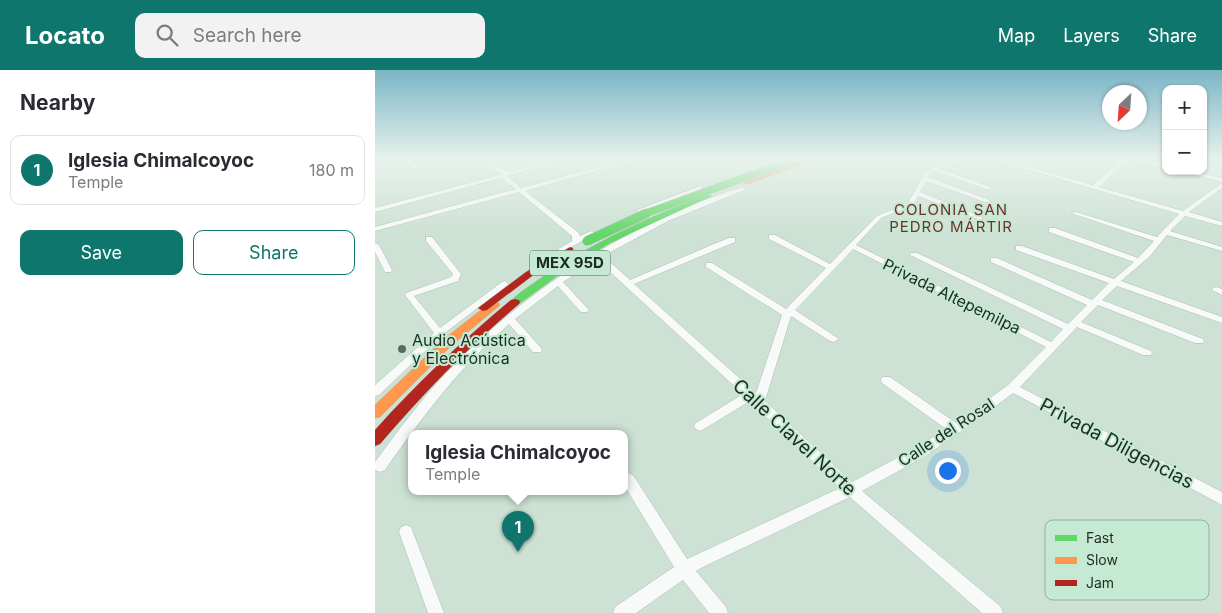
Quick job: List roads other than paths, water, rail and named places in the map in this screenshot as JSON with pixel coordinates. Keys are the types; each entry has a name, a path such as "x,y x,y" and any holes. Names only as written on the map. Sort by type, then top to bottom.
{"highway":[{"name":"MEX 95D","path":"375,413 424,363 471,322 566,254 635,219 722,184"},
{"path":"375,403 447,336 494,298 565,252 641,215 726,184"},
{"path":"375,421 428,366 481,320 560,264 636,223 737,184"},
{"name":"MEX 95D","path":"375,440 400,411 465,344 517,301 579,257 619,234 663,214 744,184"}],"street":[{"path":"375,210 471,184"},
{"path":"515,184 576,235 576,241"},
{"path":"375,228 538,184"},
{"path":"375,392 439,333 491,293 576,241 627,215 670,198 718,184"},
{"path":"700,426 755,398 788,312 879,217 911,204 922,184"},
{"path":"943,184 987,200"},
{"path":"977,184 988,188"},
{"path":"1082,184 1222,224"},
{"path":"1094,188 1098,184"},
{"name":"Calle del Rosal","path":"621,613 699,560 851,490 919,453 956,429 1012,388 1115,282 1139,261 1184,213 1222,185"},
{"path":"380,466 433,396 461,364 510,319 559,282 598,256 658,224 711,200 743,189"},
{"path":"917,193 980,218"},
{"path":"1074,213 1162,236 1222,248"},
{"path":"1052,230 1139,261"},
{"path":"772,237 831,268"},
{"path":"429,239 457,274 455,279 409,295 439,333"},
{"path":"629,284 687,257 732,240"},
{"path":"375,245 388,270"},
{"name":"Privada Altepemilpa","path":"852,246 1052,346"},
{"path":"1019,248 1222,320"},
{"path":"914,255 1072,326 1147,353"},
{"name":"Calle Clavel Norte","path":"598,256 755,398 851,490 995,613"},
{"path":"994,260 1094,303 1199,341"},
{"path":"709,264 834,339"},
{"path":"559,282 585,310"},
{"path":"510,319 537,350"},
{"path":"886,380 956,429"},
{"name":"Privada Diligencias","path":"1012,388 1222,499"},
{"path":"628,478 685,570 720,613"},
{"path":"406,532 436,613"}],"place":[{"name":"Audio Acústica y Electrónica","path":"402,349"},
{"name":"Iglesia Chimalcoyoc","path":"518,552"}],"district":[{"name":"COLONIA SAN PEDRO MÁRTIR","path":"951,218"}]}
